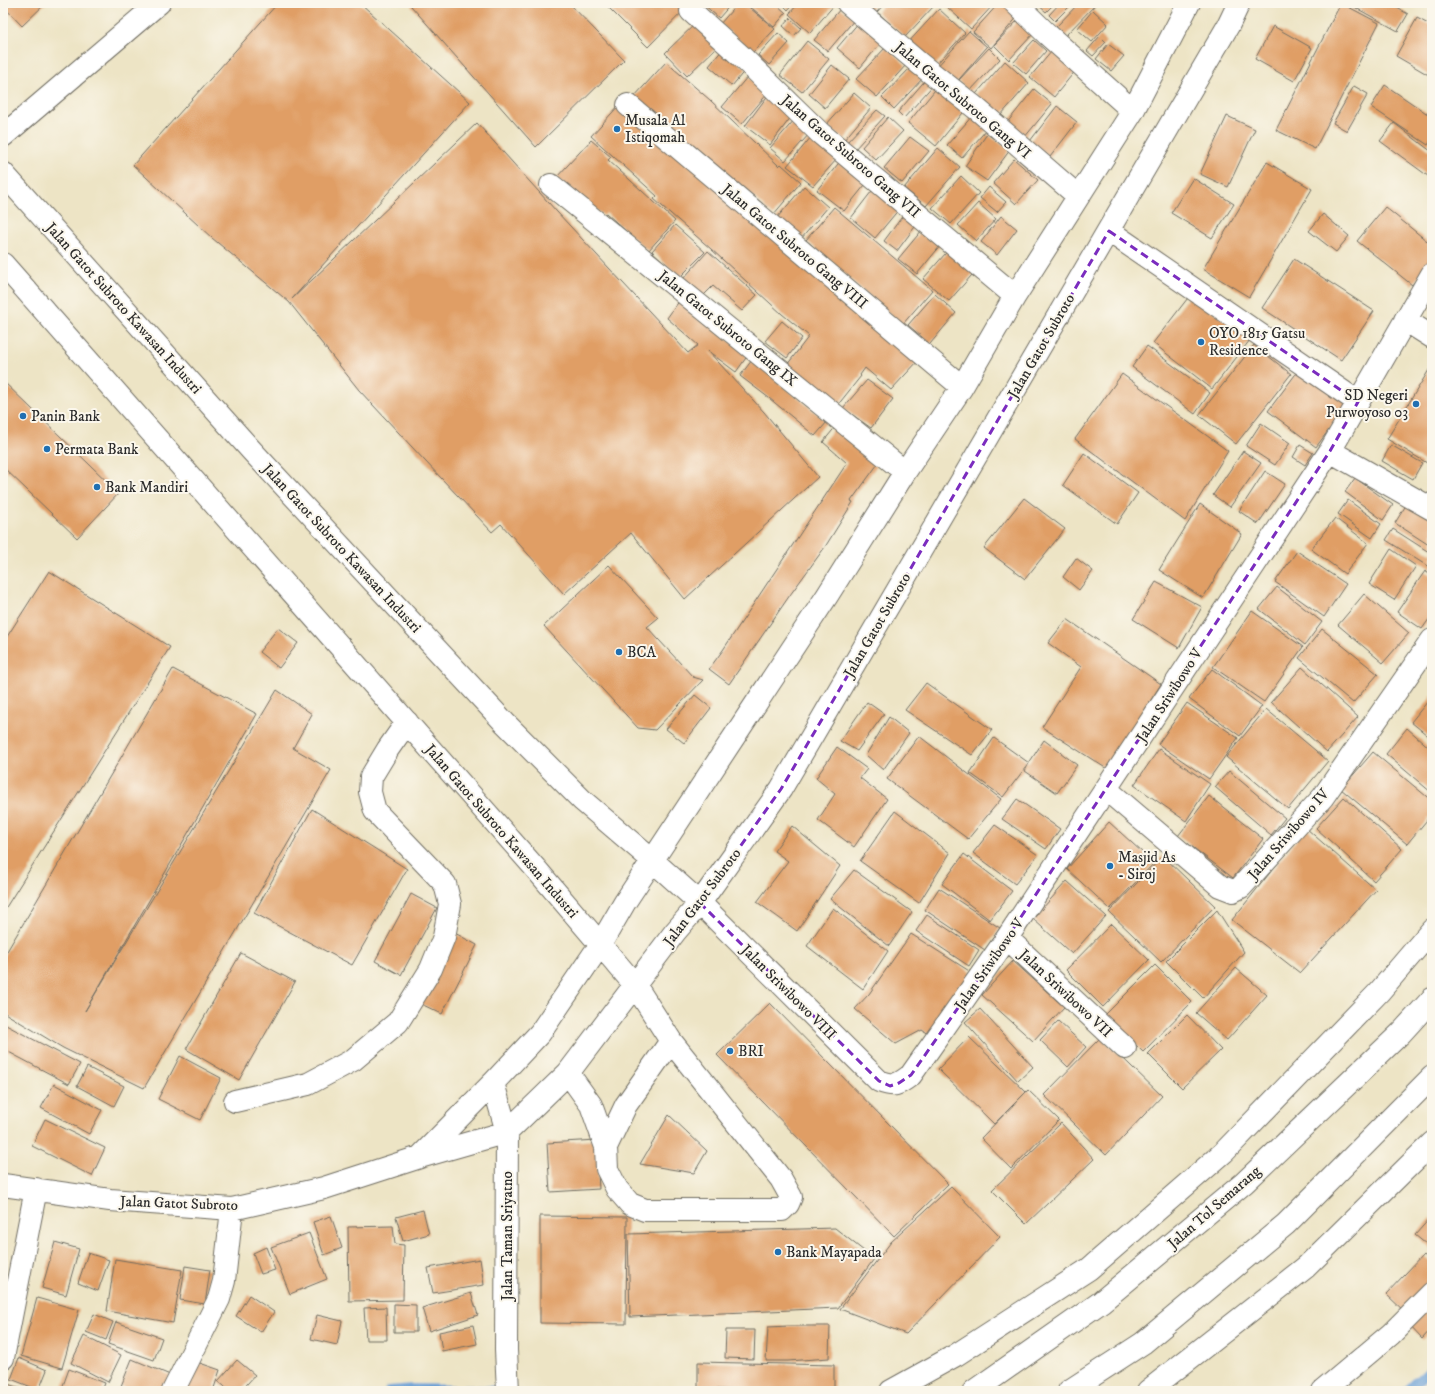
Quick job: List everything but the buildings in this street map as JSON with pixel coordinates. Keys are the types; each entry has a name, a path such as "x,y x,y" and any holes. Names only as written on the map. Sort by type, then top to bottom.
{"main road":[{"path":"3,136 159,3"},
{"name":"Jalan Gatot Subroto Gang VI","path":"848,3 920,64 977,109 1078,196"},
{"path":"1015,3 1048,35 1133,110"},
{"name":"Jalan Gatot Subroto","path":"7,1183 110,1200 232,1209 324,1188 420,1157 507,1132 568,1073 675,932 700,903 781,789 1109,231 1228,26 1239,3"},
{"name":"Jalan Gatot Subroto","path":"420,1157 493,1083 540,1032 600,946 624,902 827,596 905,472 962,387 1015,296 1133,110 1179,6"},
{"name":"Jalan Gatot Subroto Gang VII","path":"691,11 742,57 820,134 1015,296"},
{"name":"Jalan Gatot Subroto Gang VIII","path":"628,105 962,387"},
{"name":"Jalan Gatot Subroto Kawasan Industri","path":"3,173 252,451 505,723 583,801 700,903"},
{"name":"Jalan Gatot Subroto Gang IX","path":"552,184 905,472"},
{"path":"1109,231 1358,402"},
{"name":"Jalan Gatot Subroto Kawasan Industri","path":"3,264 536,869 600,946 635,985 671,1041 782,1179 791,1197 788,1204 782,1210 645,1210 630,1204 616,1189 607,1169 606,1147"},
{"name":"Jalan Sriwibowo V","path":"879,1081 890,1086 900,1084 911,1075 1007,938 1107,790 1330,451 1432,274"},
{"path":"1405,320 1432,337"},
{"path":"1330,451 1432,509"},
{"name":"Jalan Sriwibowo IV","path":"1107,790 1220,886 1233,891 1241,887 1323,797 1432,640"},
{"path":"235,1101 308,1084 353,1060 398,1022 431,969 444,937 450,904 445,884 375,811 370,792 371,777 407,722"},
{"name":"Jalan Sriwibowo VIII","path":"700,903 879,1081"},
{"path":"891,1391 956,1355 1089,1269 1224,1152 1379,992 1432,930"},
{"name":"Jalan Sriwibowo VII","path":"1007,938 1125,1048"},
{"name":"Jalan Tol Semarang","path":"974,1391 1101,1302 1244,1183 1401,1033 1432,999"},
{"path":"606,1147 626,1106 671,1041"},
{"path":"568,1073 591,1105 606,1147"},
{"path":"1069,1391 1143,1343 1286,1224 1432,1077"},
{"name":"Jalan Taman Sriyatno","path":"493,1083 507,1132 506,1350 508,1391"},
{"path":"1148,1391 1306,1267 1432,1143"},
{"path":"3,1358 36,1189"},
{"path":"173,1391 219,1299 224,1281 232,1209"},
{"path":"1323,1391 1390,1334 1432,1293"}],"highlighted area":[{"path":"1109,231 1358,402 1330,451 1007,938 911,1075 899,1083 890,1086 879,1081 700,903 781,789"}],"waterway":[{"path":"1407,1391 1432,1368"},
{"path":"389,1391 414,1389 499,1391"}],"place":[{"name":"Musala Al Istiqomah","path":"617,129"},
{"name":"OYO 1815 Gatsu Residence","path":"1201,342"},
{"name":"SD Negeri Purwoyoso 03","path":"1416,404"},
{"name":"Panin Bank","path":"23,416"},
{"name":"Permata Bank","path":"47,449"},
{"name":"Bank Mandiri","path":"97,487"},
{"name":"BCA","path":"619,652"},
{"name":"Masjid As - Siroj","path":"1110,866"},
{"name":"BRI","path":"730,1051"},
{"name":"Bank Mayapada","path":"778,1252"}]}
